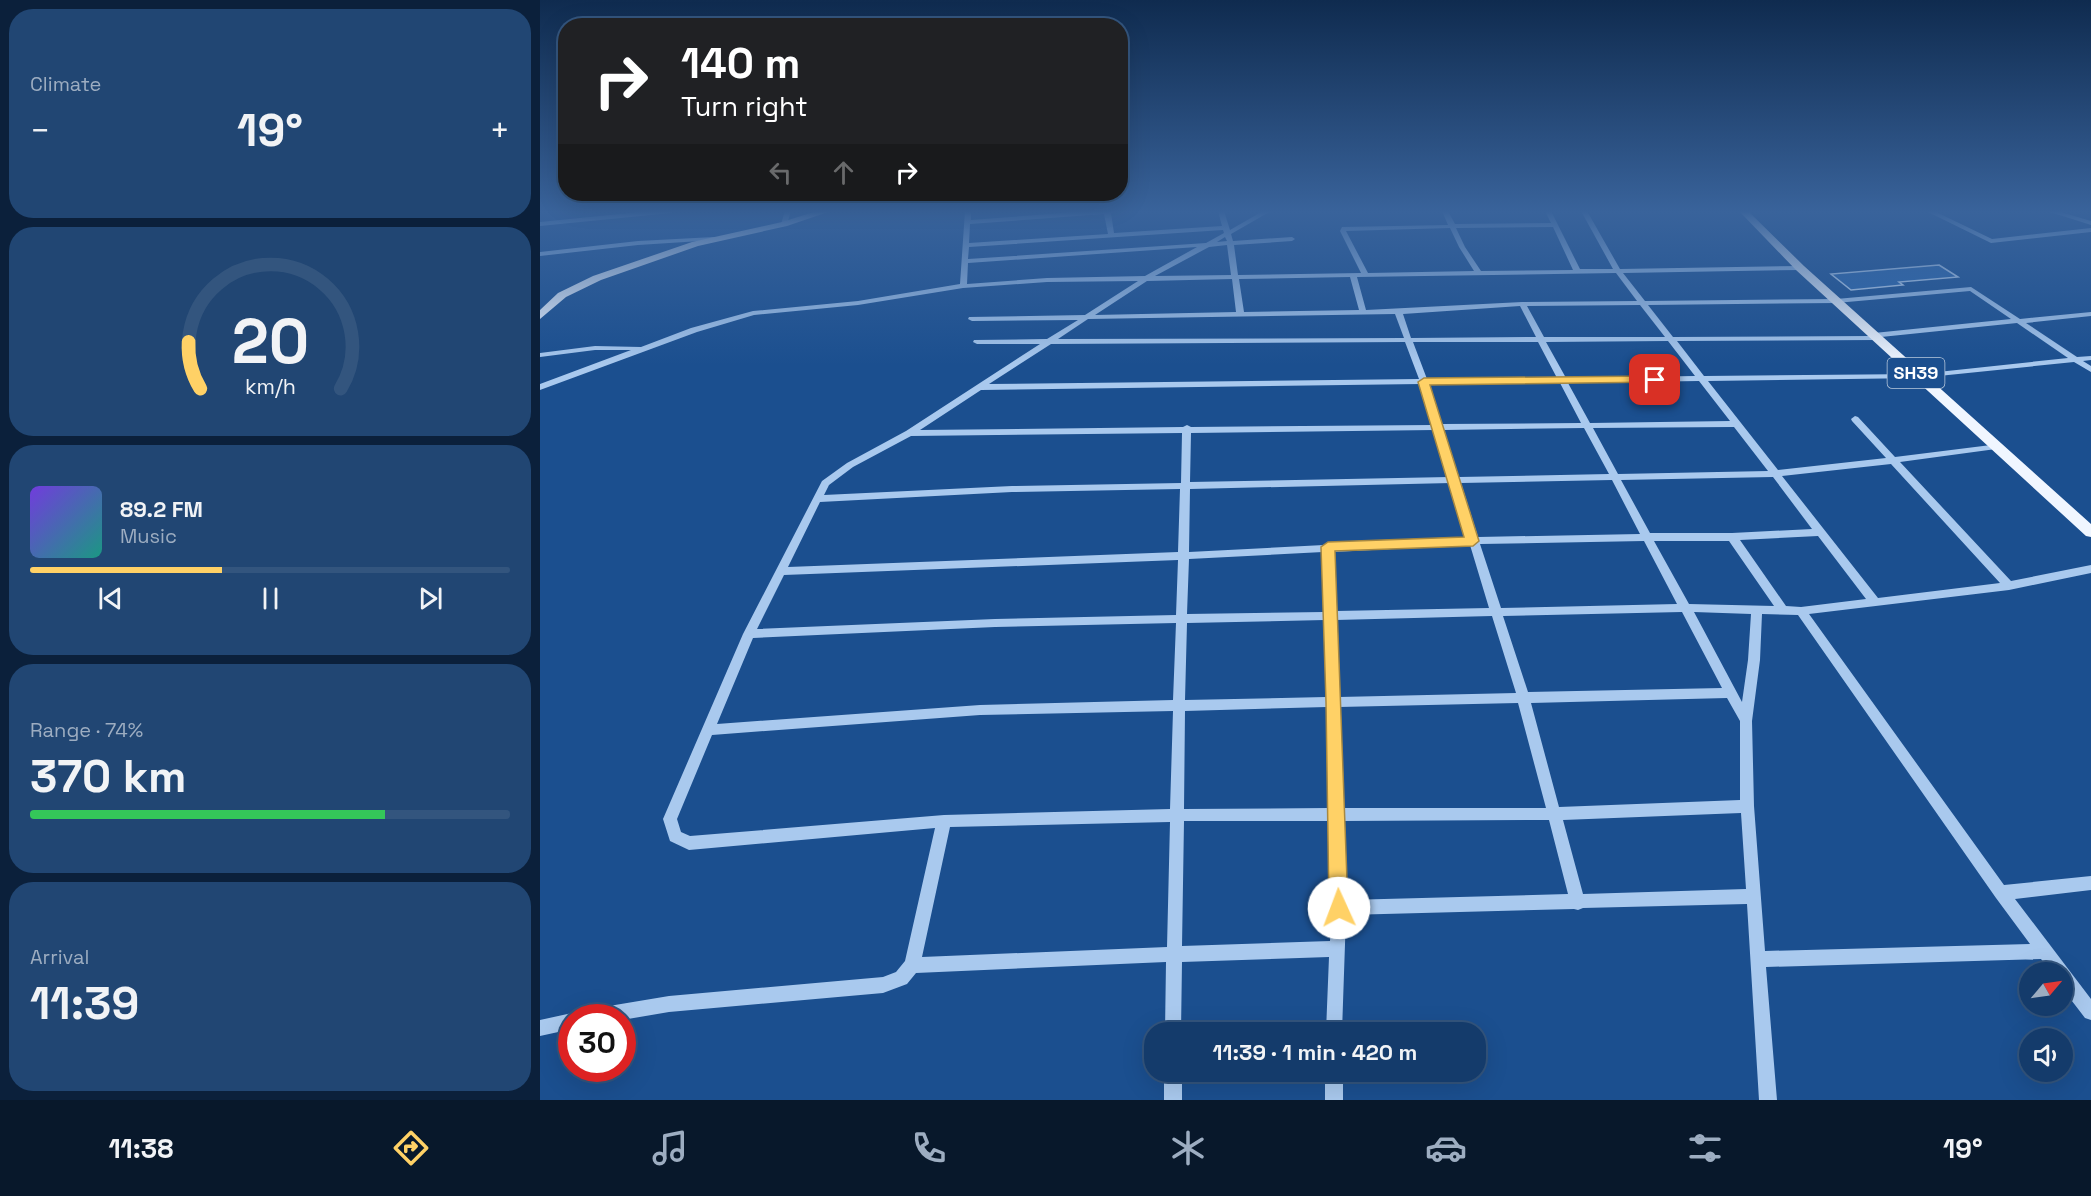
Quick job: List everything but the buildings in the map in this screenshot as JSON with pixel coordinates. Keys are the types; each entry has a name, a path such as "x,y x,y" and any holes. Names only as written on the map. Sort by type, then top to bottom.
{"main road":[{"path":"540,316 562,295 575,287 646,262"},
{"name":"SH39","path":"1794,262 2091,532"}],"street":[{"path":"963,286 964,262"},
{"path":"1174,262 1085,316 909,433 834,475 825,483 749,634 670,819 675,836 689,843 944,821 1179,815 1553,814 1747,806"},
{"path":"1232,262 1240,314"},
{"path":"1359,262 1365,274"},
{"path":"1472,262 1479,273"},
{"path":"1573,262 1577,270"},
{"path":"1613,262 1735,424 1875,602"},
{"path":"540,387 694,330 753,313 858,303 963,286 1047,280 1800,268"},
{"path":"1353,275 1363,313"},
{"path":"972,319 1363,313 1522,304 1836,300 1971,289 2091,370"},
{"path":"1522,304 1586,427 1746,721"},
{"path":"1398,312 1424,382 1523,697 1578,903"},
{"path":"977,342 1876,336 2091,314"},
{"path":"540,356 595,348 643,348"},
{"path":"978,387 1918,376 2091,358"},
{"path":"1855,420 2009,586"},
{"path":"909,433 1187,428 1586,427 1735,424"},
{"path":"1173,1022 1179,815 1182,556 1187,428"},
{"path":"817,499 1012,489 1774,474 1996,446"},
{"path":"780,572 1182,556 1473,541 1732,537 1819,532"},
{"path":"1732,537 1783,611"},
{"path":"1328,547 1335,702 1339,908 1334,1022"},
{"path":"749,634 995,623 1496,612 1684,608 1801,611 2009,586 2091,569"},
{"path":"1757,610 1754,660 1746,721 1747,806 1768,1100"},
{"path":"1801,611 2001,893 2054,962"},
{"path":"708,730 980,710 1731,693"},
{"path":"636,1010 669,1004 883,985 900,978 912,965 944,821"},
{"path":"2001,893 2091,883"},
{"path":"1339,908 1578,903 1754,896"},
{"path":"912,965 1336,949"},
{"path":"1759,959 2046,951"},
{"path":"2073,988 2091,1012"},
{"path":"540,1029 558,1024"},
{"path":"1173,1082 1173,1100"},
{"path":"1334,1082 1334,1100"}],"route":[{"path":"1339,908 1335,702 1328,547 1473,541 1424,382 1655,380"}]}
